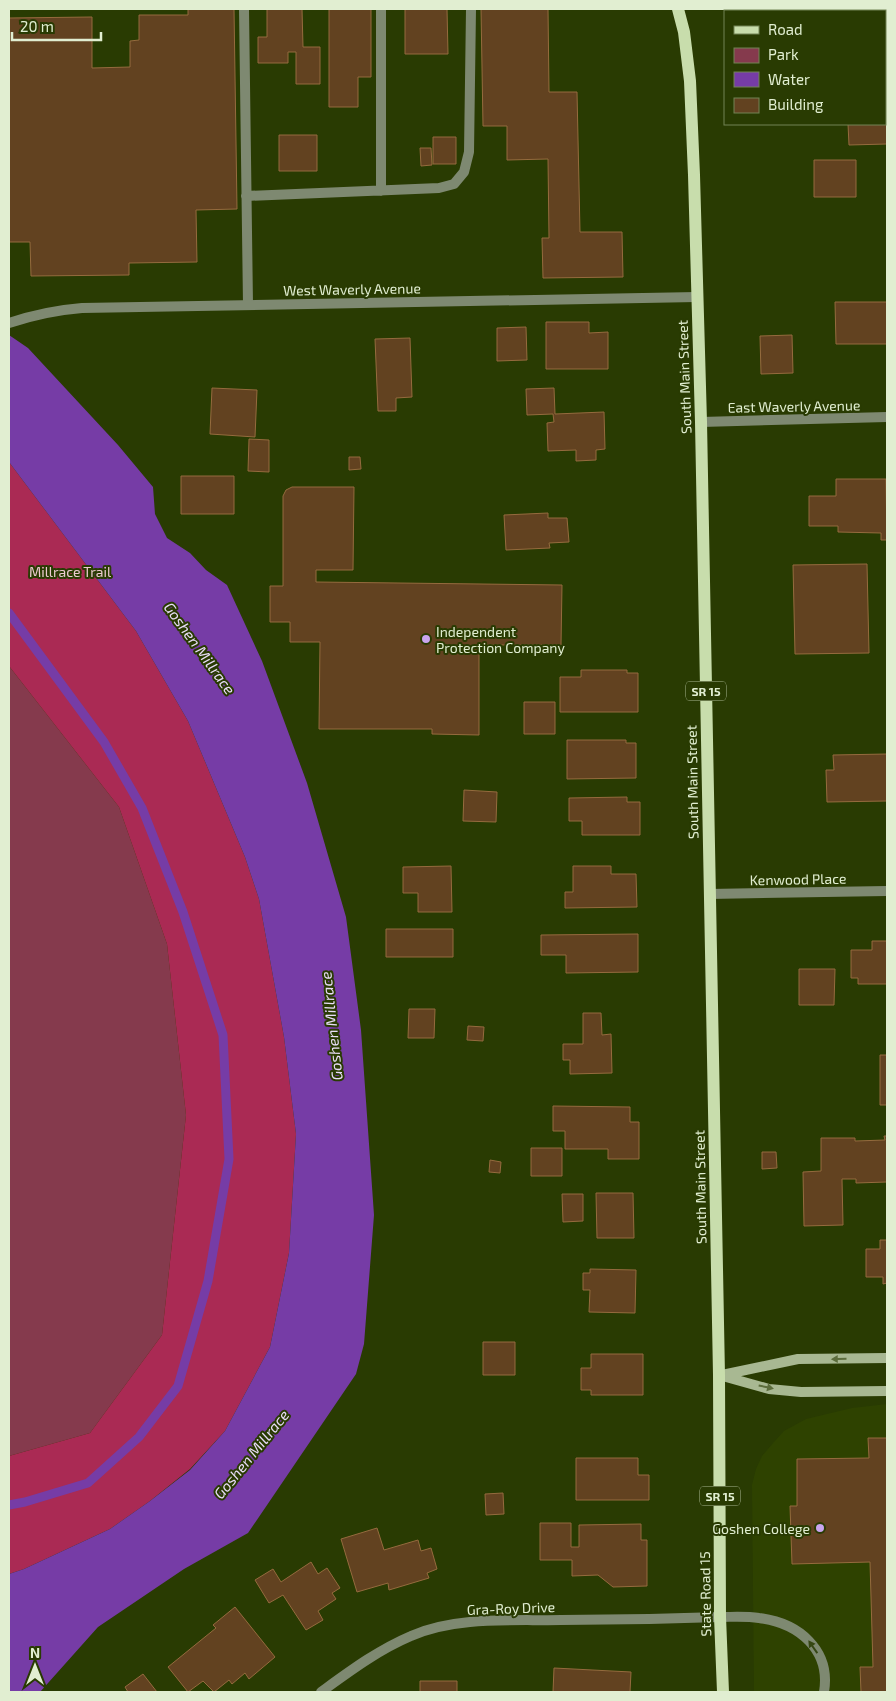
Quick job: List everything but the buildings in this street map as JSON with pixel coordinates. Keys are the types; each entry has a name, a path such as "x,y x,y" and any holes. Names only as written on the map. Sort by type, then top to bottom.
{"main road":[{"name":"South Main Street","path":"678,9 684,32 690,81 697,297 719,1375"},
{"path":"719,1375 798,1359 887,1358"},
{"path":"719,1375 769,1388 801,1392 887,1391"},
{"name":"State Road 15","path":"719,1375 722,1692"}],"street":[{"path":"244,9 248,305"},
{"path":"381,9 381,191"},
{"path":"246,196 438,188 454,184 464,172 470,152 471,9"},
{"name":"West Waverly Avenue","path":"9,323 58,310 82,308 697,297"},
{"name":"East Waverly Avenue","path":"700,422 887,417"},
{"name":"Kenwood Place","path":"709,894 887,891"},
{"name":"Gra-Roy Drive","path":"321,1692 350,1670 381,1651 412,1635 444,1626 488,1621 720,1617 760,1618 802,1633 815,1647 825,1667 824,1692"}],"shaded area":[{"name":"Goshen College","path":"887,1404 887,1692 754,1692 752,1485 762,1456 784,1431 806,1419 852,1408"}],"green space":[{"name":"Millrace Trail","path":"9,462 136,631 188,721 245,857 259,899 284,1037 296,1134 289,1253 270,1347 225,1431 190,1469 150,1501 110,1529 24,1569 9,1574 9,1456 90,1433 162,1335 186,1115 167,944 119,807 9,666"},
{"path":"9,666 119,807 167,944 186,1115 162,1335 90,1433 9,1456"}],"water":[{"name":"Goshen Millrace","path":"9,335 28,348 118,445 153,487 155,514 167,538 190,553 206,570 227,585 262,661 307,783 346,917 361,1030 374,1215 364,1344 356,1374 248,1533 184,1569 98,1627 40,1692 9,1692 9,1574 24,1569 110,1529 190,1470 225,1431 270,1347 289,1253 296,1134 284,1037 259,899 245,857 188,721 136,631 9,462"}],"waterway":[{"path":"9,613 104,742 142,808 183,912 223,1035 229,1159 208,1281 178,1386 139,1437 88,1483 9,1505"}],"place":[{"name":"Independent Protection Company","path":"426,639"},
{"name":"Goshen College","path":"820,1528"}]}
